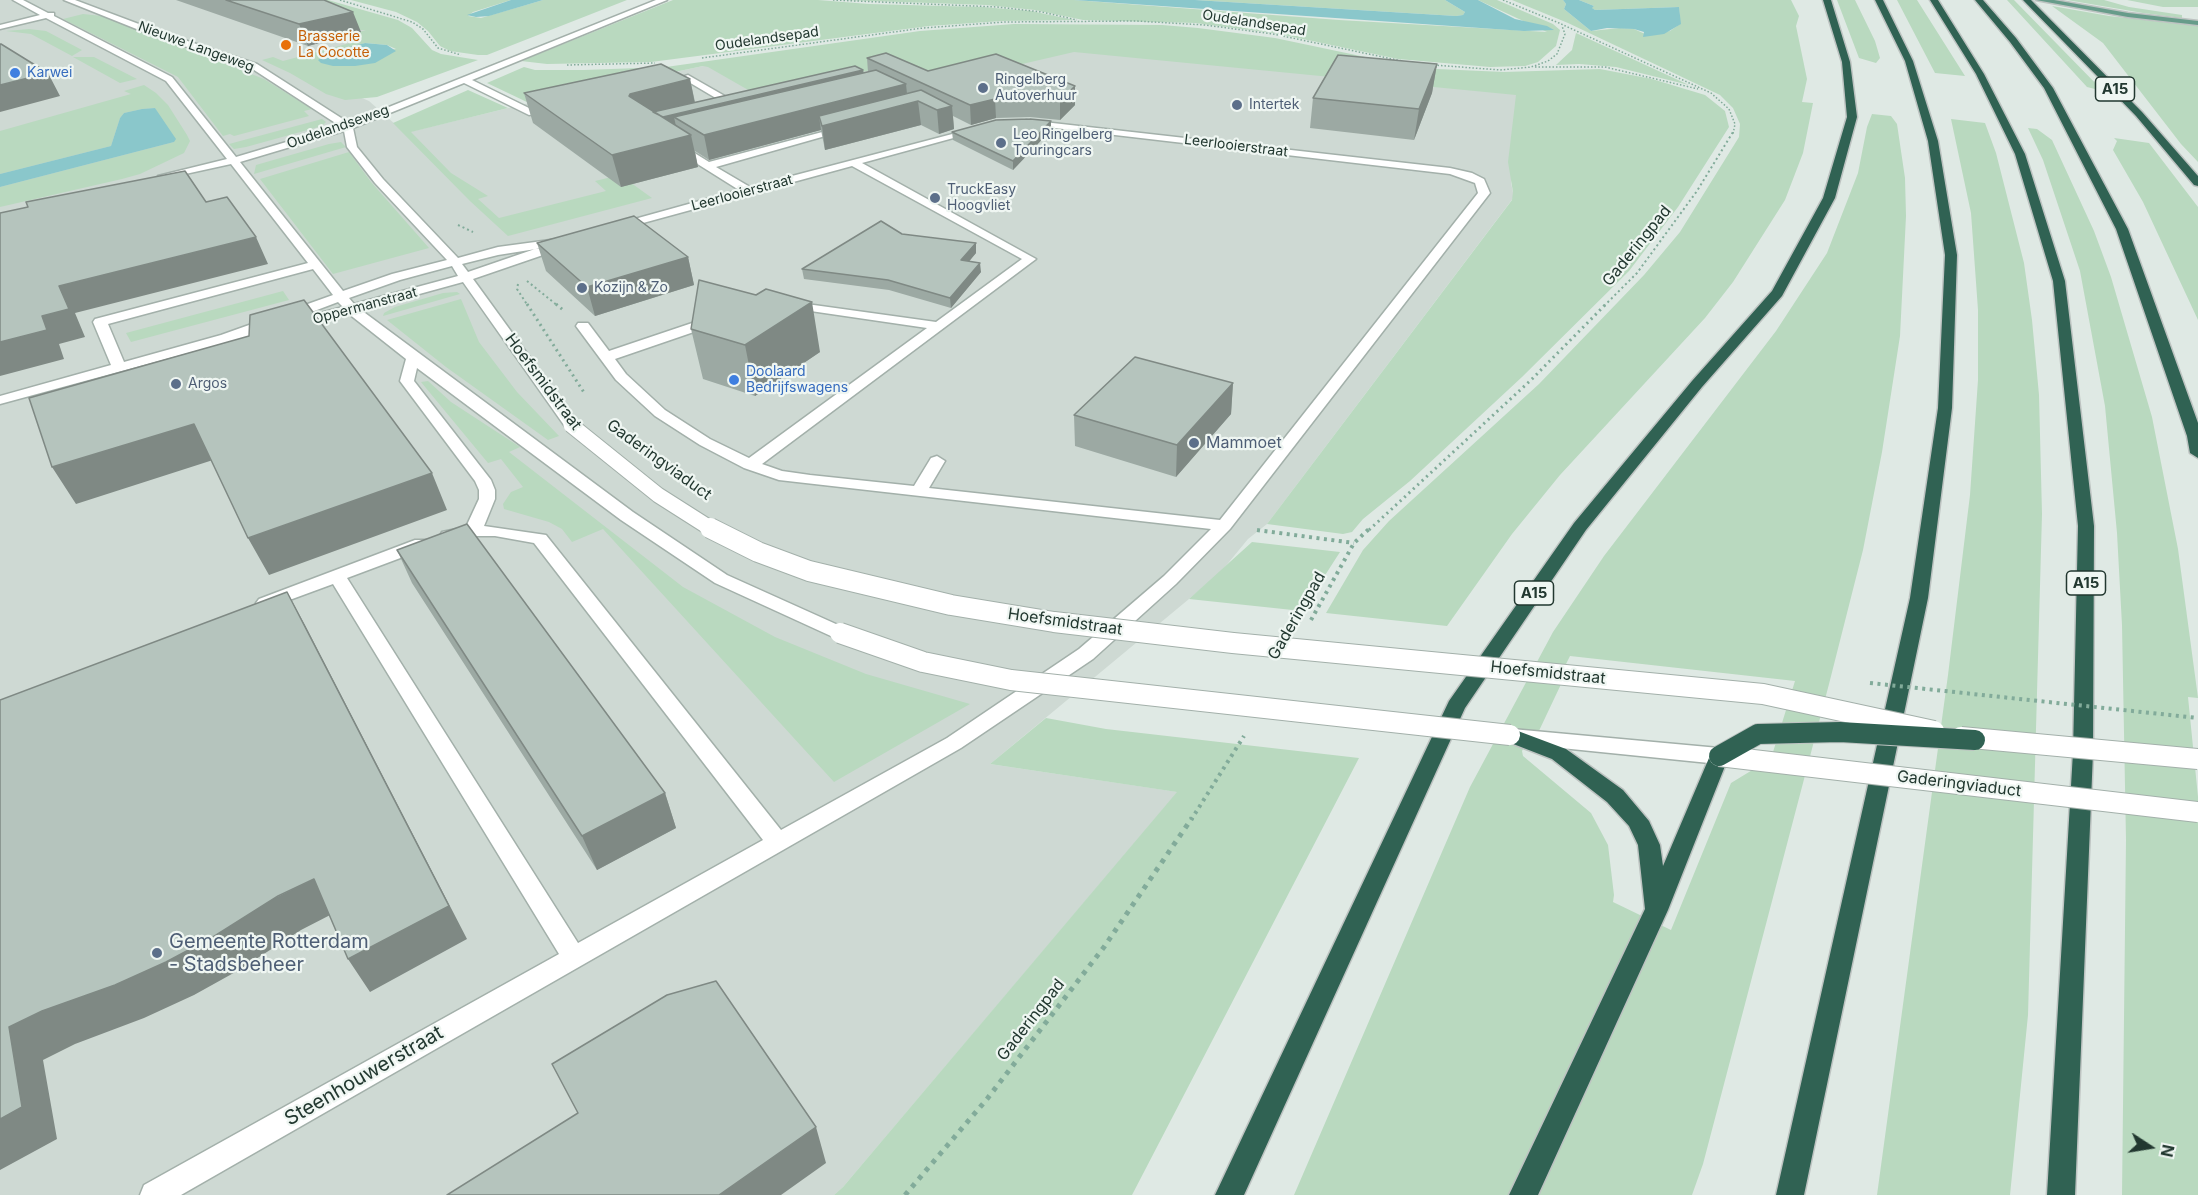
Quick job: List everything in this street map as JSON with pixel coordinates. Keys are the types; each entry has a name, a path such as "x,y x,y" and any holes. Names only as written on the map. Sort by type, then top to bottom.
{"highway":[{"name":"A15","path":"1229,1195 1456,706 1580,527 1697,384 1777,293 1829,198 1852,117 1846,62 1827,0"},
{"path":"1790,1195 1919,598 1945,408 1951,255 1933,141 1909,61 1879,0"},
{"name":"A15","path":"1934,0 1980,74 2020,154 2059,282 2086,526 2083,752 2061,1195"},
{"path":"1979,0 2013,40 2048,88 2122,229 2196,436 2198,453"},
{"name":"A15","path":"2027,0 2139,114 2198,183"},
{"path":"1523,1195 1656,910 1719,756 1758,734 1840,732 1975,740"},
{"path":"1510,735 1559,754 1615,796 1638,821 1649,845 1656,910"}],"main road":[{"path":"2040,0 2081,8 2198,23"},
{"path":"2135,6 2191,14"}],"street":[{"name":"Nieuwe Langeweg","path":"17,0 53,14 169,80 232,161"},
{"name":"Nieuwe Langeweg","path":"68,0 157,34 254,66 348,127"},
{"name":"Oudelandseweg","path":"146,182 232,161 348,127 663,0"},
{"path":"68,11 87,7"},
{"path":"0,27 53,14"},
{"path":"654,86 688,78 734,105"},
{"path":"464,80 532,112 565,105"},
{"path":"723,107 745,102"},
{"path":"951,121 969,130"},
{"name":"Leerlooierstraat","path":"1013,122 1030,122 1450,171 1468,175 1484,186 1484,193 1224,525"},
{"path":"706,166 856,126"},
{"name":"Leerlooierstraat","path":"603,231 987,126"},
{"name":"Hoefsmidstraat","path":"348,127 352,147 379,181 455,262 571,425 658,495 698,522 758,552 809,571 871,587 951,605 1054,622 1245,644 1763,694 1975,740"},
{"path":"675,136 664,139 748,191"},
{"path":"232,161 352,310 413,358 627,516 721,579 840,633 923,662 1011,680 1719,756"},
{"path":"750,465 1030,259 852,162"},
{"path":"455,262 498,251 570,240 510,264 466,278"},
{"name":"Oppermanstraat","path":"230,342 340,296 396,277 455,262"},
{"path":"119,367 100,322 315,265"},
{"name":"Oppermanstraat","path":"0,400 88,382 119,367 230,342 466,278"},
{"path":"771,301 939,326"},
{"path":"606,357 727,316"},
{"path":"582,326 621,376 660,413 705,442 750,465 779,474 810,480 1224,525"},
{"path":"413,358 407,381 483,480 487,490 487,500 473,531"},
{"path":"919,492 937,461"},
{"name":"Steenhouwerstraat","path":"154,1195 954,743 1086,654 1170,580 1224,525"},
{"path":"251,608 425,543 473,531 514,533 540,539 777,842"},
{"path":"337,576 574,957"},
{"path":"1975,740 2198,759"},
{"name":"Gaderingviaduct","path":"1719,756 2198,812"}],"path":[{"path":"340,0 412,22 423,29 438,48 447,52 508,62"},
{"path":"833,0 997,7 1042,12 1084,22"},
{"path":"1503,0 1559,23 1565,34 1557,54 1548,61 1531,67"},
{"name":"Oudelandsepad","path":"699,59 923,28 1005,22 1136,21 1205,25 1273,34 1410,62"},
{"name":"Gaderingpad","path":"1307,626 1354,543 1531,380 1637,273 1697,191 1732,136 1735,124 1729,109 1711,93 1559,23"},
{"path":"563,65 664,63"},
{"path":"1431,64 1500,70 1531,67 1605,67 1711,93"},
{"path":"510,264 520,275 582,326"},
{"name":"Hoefsmidstraat","path":"520,275 517,290 573,372 587,397"},
{"path":"1224,525 1354,543"},
{"name":"Gaderingpad","path":"905,1195 987,1100 1104,947 1180,837 1248,729"}],"shaded area":[{"path":"0,0 309,0 377,28 377,38 282,64 369,101 405,133 529,103 703,66 885,67 1068,50 1169,57 1519,94 1511,183 1514,197 1267,524 1248,539 1220,573 990,764 1178,792 834,1195 0,1195"}],"green space":[{"path":"270,0 328,0 398,20 412,28 432,50 441,54 478,60 377,97 345,100 326,94 262,60 273,57 283,61 358,41 345,36 366,30 356,30","holes":["365,43 387,45 396,49 320,57"]},
{"path":"351,0 511,0 473,12 468,16 481,18 543,0 627,0 487,55 478,55 450,51 440,46 417,22 396,12"},
{"path":"673,0 818,0 869,4 982,7 1031,11 1074,20 1002,21 929,26 651,62 547,64 521,61"},
{"path":"843,0 1074,0 1339,20 1547,32 1478,0 1497,0 1553,24 1560,30 1556,46 1538,62 1525,66 1490,67 1398,59 1274,33 1195,23 1083,20 1035,10 986,5"},
{"path":"1195,0 1445,0 1465,12 1463,15 1456,16"},
{"path":"1512,0 1563,0 1566,4 1564,9 1591,31 1620,28 1634,29 1645,34 1670,31 1680,24 1679,7 1595,10 1591,8 1594,6 1579,0 1791,0 1799,16 1796,26 1807,79 1802,102 1813,103 1803,153 1785,200 1733,282 1705,318 1560,475 1512,534 1447,626 1326,613 1363,550 1389,521 1539,384 1644,275 1680,232 1739,137 1740,124 1733,108 1720,95 1568,23"},
{"path":"1837,0 1855,0 1875,41 1880,58 1876,63 1859,58"},
{"path":"1897,0 1917,0 1965,76 1935,73"},
{"path":"2007,0 2014,0 2103,91 2087,87"},
{"path":"2067,0 2104,0 2129,7 2182,15 2182,18 2143,13"},
{"path":"2127,0 2198,0 2198,7 2163,7"},
{"path":"2052,6 2109,16 2198,26 2198,162 2181,144 2103,43"},
{"path":"83,14 102,16 264,79 312,109 304,111 309,116 234,136 230,134 223,136 178,77 63,19"},
{"path":"1014,24 1162,25 1198,28 1275,38 1389,62 1437,69 1504,72 1600,69 1652,79 1705,95 1725,111 1729,127 1678,207 1629,271 1522,377 1410,481 1363,519 1352,532 1343,534 1267,524 1512,200 1513,192 1508,162 1516,95 1074,52 940,83 885,67 757,95 703,66 529,103 487,83 524,67 535,70 584,70 666,67 920,31"},
{"path":"29,29 46,31 82,50 72,56 31,34 6,31"},
{"path":"1576,33 1689,85 1616,67 1556,65 1572,50"},
{"path":"73,57 94,57 137,79 120,83"},
{"path":"144,85 168,105 187,135 190,141 184,153 140,174 0,207 0,187 174,142 155,108 142,109 124,113 120,118 111,146 0,174 0,131 131,94 124,91"},
{"path":"468,90 508,108 411,132 451,173 488,196 478,199 499,218 606,191 595,181 620,175 652,198 508,236 393,123"},
{"path":"1872,114 1891,116 1897,124 1905,178 1906,216 1900,336 1882,452 1863,550 1829,684 1703,1164 1692,1195 1294,1195 1470,787 1553,632 1604,556 1776,331 1827,253 1858,173 1867,127","holes":["1570,656 1795,681 1769,765 1754,769 1731,783 1671,930 1613,902 1608,845 1591,813 1523,756 1522,751 1531,734 1537,735 1563,680 1559,678"]},
{"path":"322,119 326,122 322,126 246,147 234,149 229,144"},
{"path":"1951,119 1985,123 1996,153 2024,263 2039,395 2042,514 2028,1015 2010,1195 1877,1195 1948,675 1970,495 1978,380 1978,310 1971,213"},
{"path":"2028,128 2037,129 2052,140 2094,231 2111,277 2152,417 2178,549 2198,698 2188,697 2198,797 2198,1195 2122,1195 2126,840 2122,625 2117,533 2105,406 2080,271 2043,160"},
{"path":"2114,138 2149,143 2198,207 2198,320 2143,202 2113,150 2117,141"},
{"path":"341,142 346,147 254,174 256,165"},
{"path":"349,152 371,182 429,248 333,274 260,179"},
{"path":"283,291 289,300 131,342 126,333"},
{"path":"457,292 460,294 383,316 395,307 443,293"},
{"path":"461,299 479,342 517,392 559,436 548,440 446,367 387,320"},
{"path":"428,381 451,402 520,447 509,452 683,587 775,637 866,674 970,704 834,782 603,529 572,542 562,529 549,522 504,509 503,504 511,492 523,487 501,459 488,463 421,382"},
{"path":"1252,542 1340,552 1302,611 1189,599"},
{"path":"1046,718 1106,729 1359,758 1132,1195 834,1195 1177,792 990,764"}],"water":[{"path":"511,0 543,0 489,16 467,15"},
{"path":"1074,0 1195,0 1456,16 1463,15 1465,12 1445,0 1478,0 1515,19 1547,26 1554,30 1524,31"},
{"path":"1563,0 1579,0 1594,6 1592,8 1595,10 1679,7 1681,24 1664,34 1643,37 1644,32 1634,29 1607,28 1591,31 1564,9 1566,4"},
{"path":"365,43 387,45 396,51 375,63 355,66 333,66 318,60 331,52"},
{"path":"155,108 176,139 174,142 0,187 0,174 111,146 120,118 124,113"}],"building":[{"path":"226,0 324,0 353,12 299,24"},
{"path":"1,44 48,73 0,85"},
{"path":"886,53 928,71 996,54 1075,86 1060,101 1029,98 995,99 970,105 867,58"},
{"path":"1338,55 1437,64 1419,109 1313,98"},
{"path":"661,64 690,79 629,96 691,135 612,155 524,93"},
{"path":"855,66 863,70 663,117 653,112"},
{"path":"876,70 906,84 704,135 674,117"},
{"path":"921,90 952,106 937,110 918,101 822,126 819,116"},
{"path":"996,120 1051,121 1013,161 952,132"},
{"path":"185,171 206,202 227,197 256,237 59,286 69,309 42,316 47,330 0,342 0,213 28,207 26,202"},
{"path":"634,216 688,257 587,287 537,243"},
{"path":"881,221 902,234 976,243 961,260 980,263 950,298 888,280 802,269"},
{"path":"699,280 756,295 766,289 812,302 745,345 691,329"},
{"path":"304,300 432,473 248,538 194,424 52,467 29,398 249,336 250,315"},
{"path":"1135,357 1233,383 1177,445 1074,415"},
{"path":"467,524 665,793 582,836 397,550"},
{"path":"287,592 449,906 348,959 314,879 278,896 213,937 166,962 115,985 42,1011 9,1027 22,1107 0,1119 0,700"},
{"path":"716,981 816,1127 719,1195 447,1195 578,1113 552,1064 667,995"}],"place":[{"name":"Brasserie La Cocotte","path":"286,45"},
{"name":"Karwei","path":"15,73"},
{"name":"Ringelberg Autoverhuur","path":"983,88"},
{"name":"Intertek","path":"1237,105"},
{"name":"Leo Ringelberg Touringcars","path":"1001,143"},
{"name":"TruckEasy Hoogvliet","path":"935,198"},
{"name":"Kozijn & Zo","path":"582,288"},
{"name":"Doolaard Bedrijfswagens","path":"734,380"},
{"name":"Argos","path":"176,384"},
{"name":"Mammoet","path":"1194,443"},
{"name":"Gemeente Rotterdam - Stadsbeheer","path":"157,953"}]}
